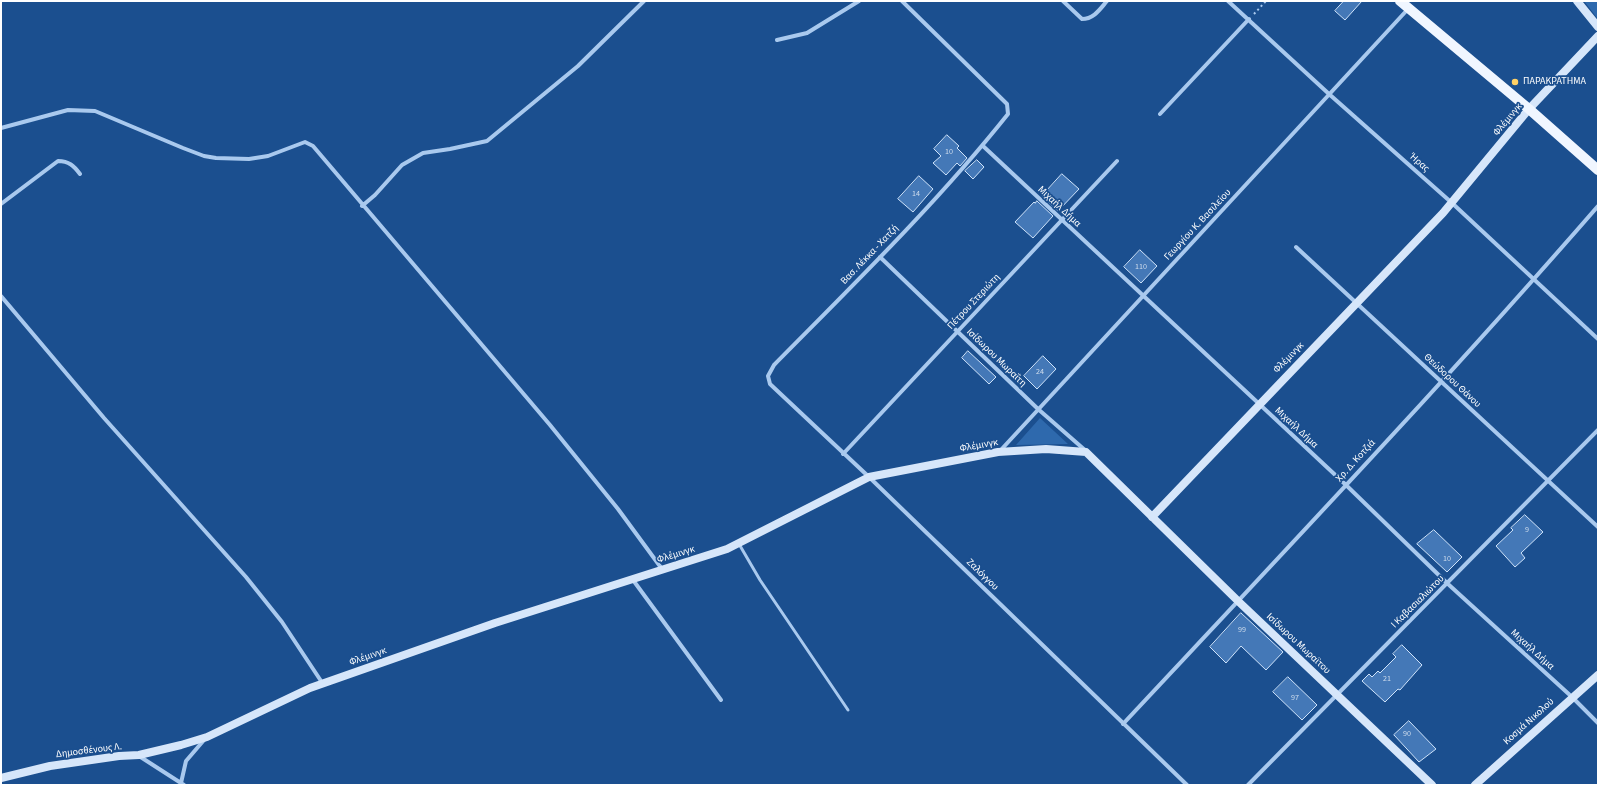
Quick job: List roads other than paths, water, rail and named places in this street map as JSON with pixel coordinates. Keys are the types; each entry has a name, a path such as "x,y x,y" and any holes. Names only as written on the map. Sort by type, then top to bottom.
{"main road":[{"path":"1400,1 1530,109 1598,170"}],"street":[{"path":"362,206 375,195 402,165 423,152 450,149 487,141 578,66 644,1"},
{"path":"777,40 807,33 859,1"},
{"name":"Βασ. Λέκκα - Χατζή","path":"768,376 774,365 880,257 983,146 1008,114 1007,104 902,1"},
{"path":"1063,1 1082,19 1088,19 1093,16 1107,1"},
{"name":"Ήρας","path":"1228,1 1329,94 1452,203 1598,339"},
{"path":"1577,1 1598,27"},
{"name":"Γεωργίου Κ. Βασιλείου","path":"998,452 1408,8"},
{"path":"1160,114 1249,19"},
{"name":"Φλέμινγκ","path":"1152,517 1452,203 1530,109 1598,36"},
{"path":"1,128 63,111 82,109 95,111 204,156 234,159 268,156 305,142 313,146 323,156 362,206 550,425 618,508 662,570"},
{"name":"Μιχαήλ Δήμα","path":"983,146 1346,485 1448,584 1572,697 1598,723"},
{"path":"1,204 58,161 65,161 74,166 80,174"},
{"name":"Πέτρου Στεριώτη","path":"843,454 1116,161"},
{"name":"Χρ. Δ. Κοτζιά","path":"1123,724 1346,485 1440,380 1534,280 1598,206"},
{"name":"Θεώδορου Θάνου","path":"1296,246 1598,527"},
{"name":"Ισίδωρου Μωραΐτη","path":"880,257 1038,409 1086,452"},
{"path":"1,296 104,418 250,583 282,622 323,684"},
{"name":"Ζαλόγγου","path":"768,376 770,384 869,477 1187,785"},
{"name":"Ι Καβασιαλιώτου","path":"1248,785 1448,584 1598,430"},
{"name":"Φλέμινγκ","path":"181,745 207,736 323,684 494,623 633,580 739,544 800,511 869,477 998,452 1046,449 1086,452"},
{"path":"1086,452 1152,517"},
{"name":"Ισίδωρου Μωραϊτου","path":"1152,517 1238,601 1432,785"},
{"path":"633,580 721,700"},
{"name":"Κοσμά Νικολού","path":"1475,785 1598,675"},
{"path":"139,756 182,784 186,761 207,736"},
{"name":"Δημοσθένους Λ.","path":"1,778 50,766 119,756 139,756 181,745"}],"lane":[{"path":"739,544 760,580 848,710"}],"place":[{"name":"ΠΑΡΑΚΡΑΤΗΜΑ","path":"1515,82"}]}
